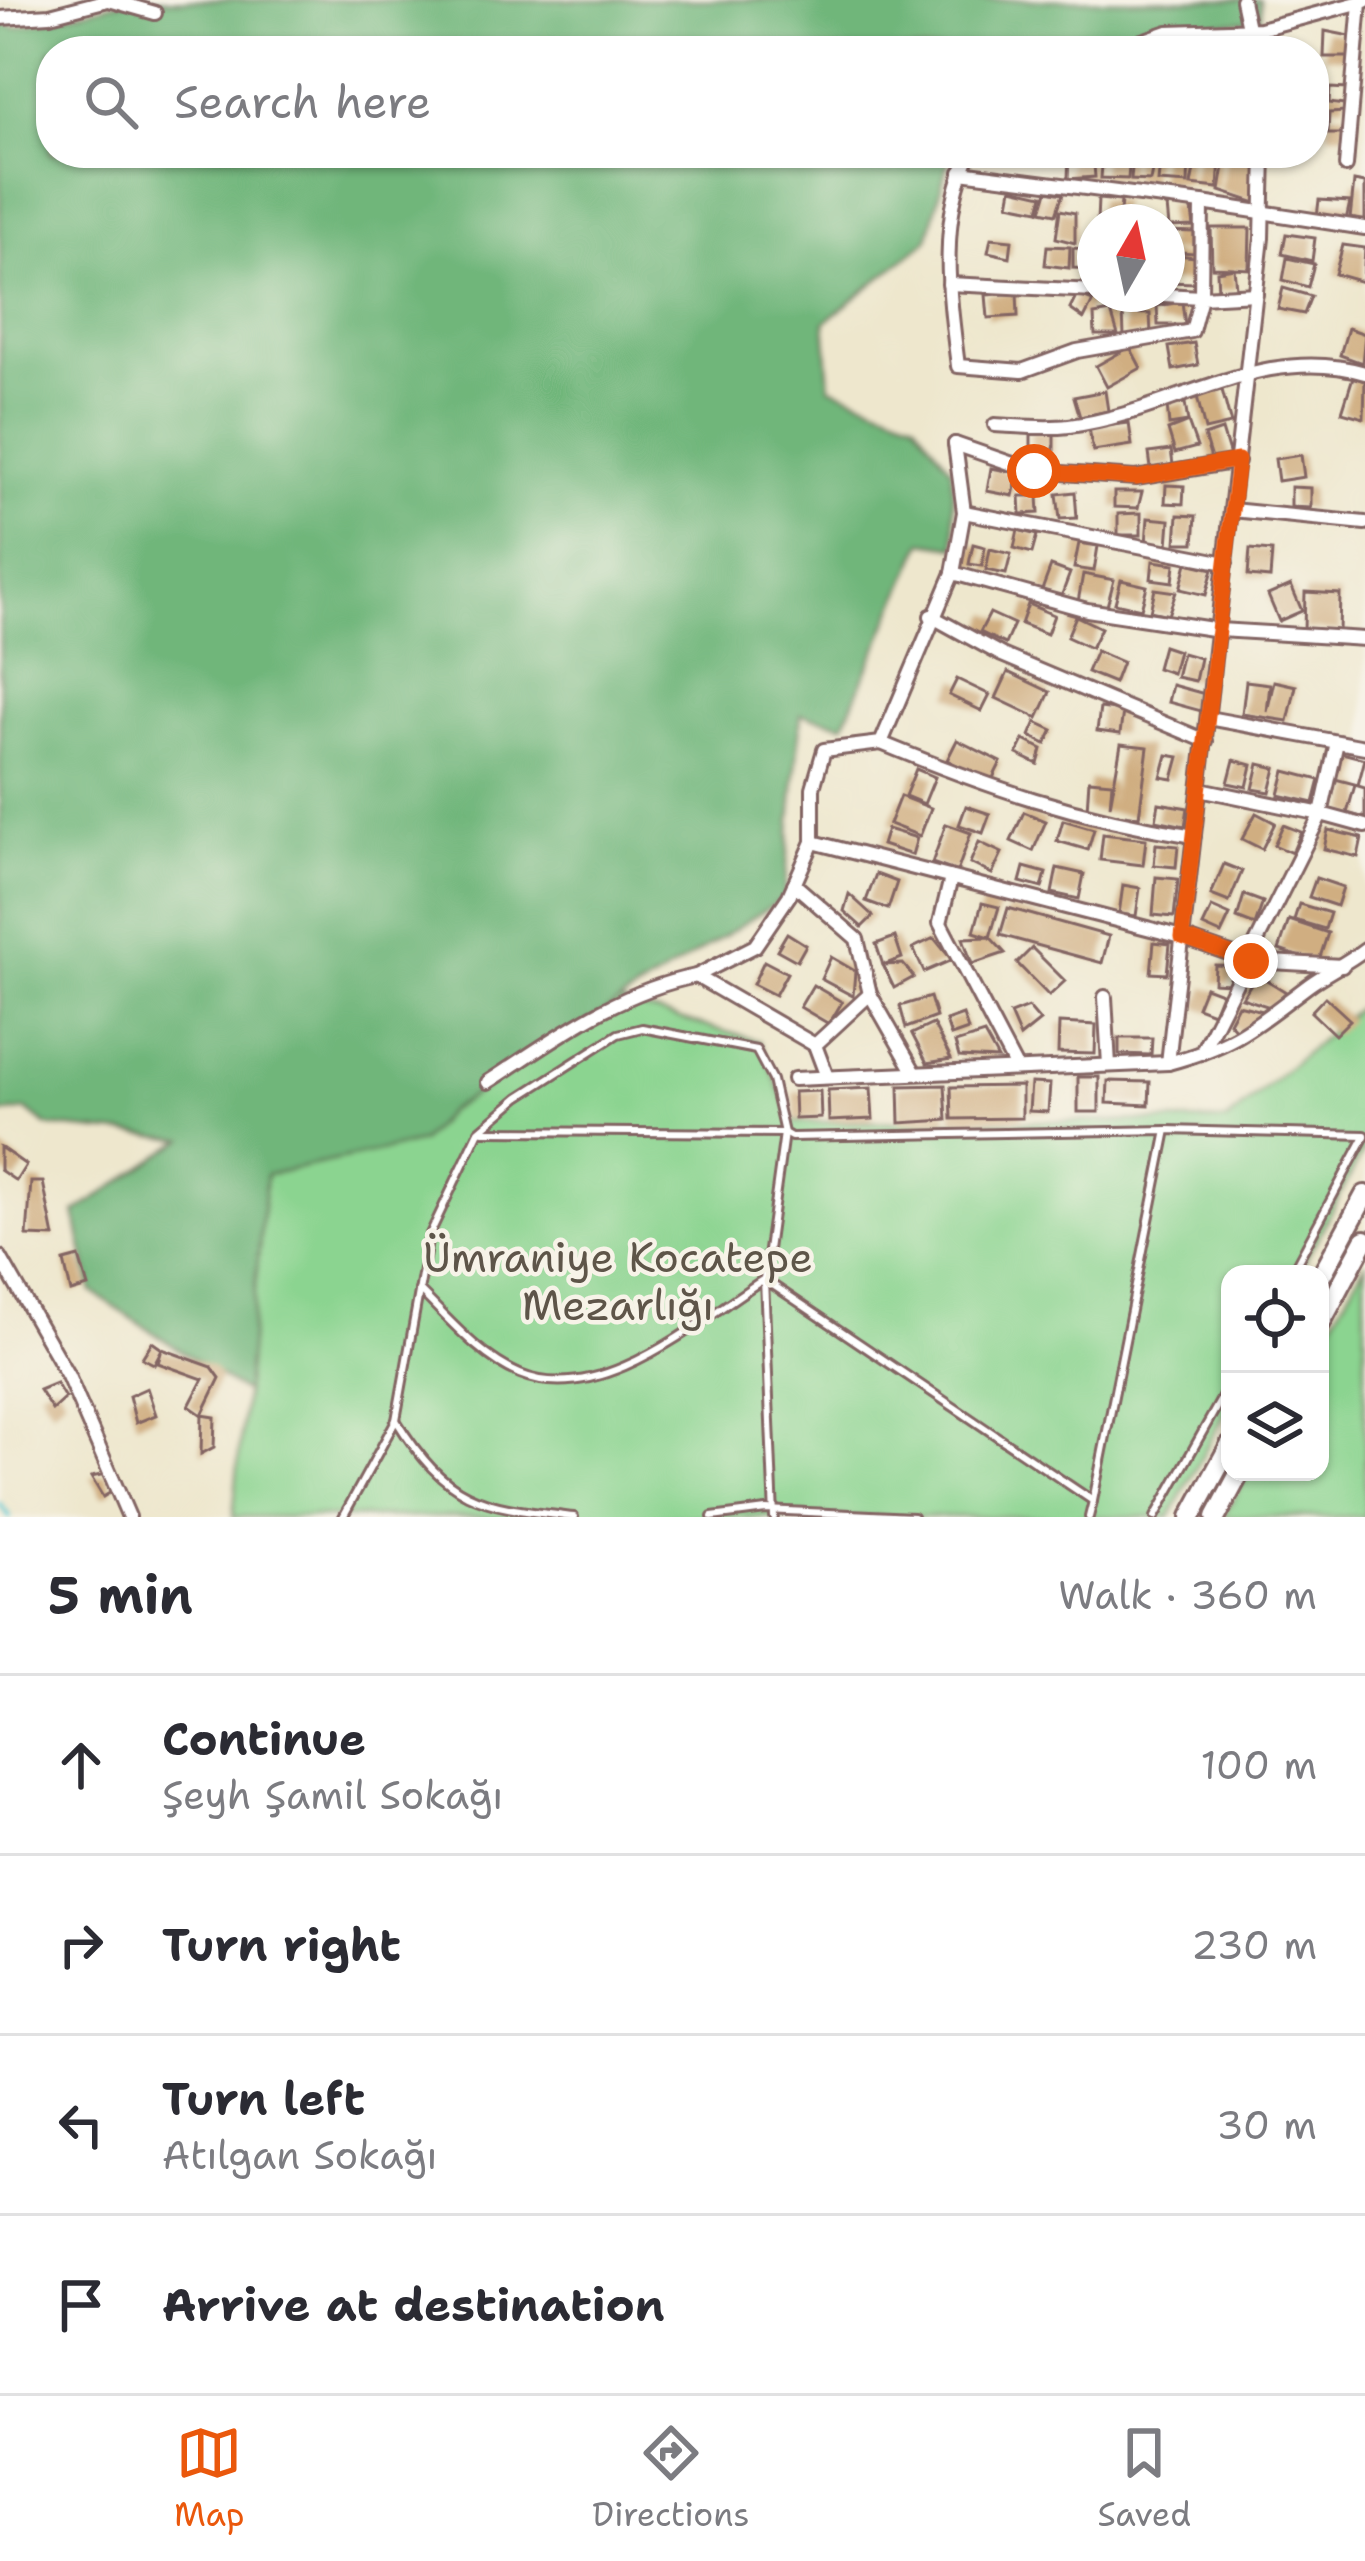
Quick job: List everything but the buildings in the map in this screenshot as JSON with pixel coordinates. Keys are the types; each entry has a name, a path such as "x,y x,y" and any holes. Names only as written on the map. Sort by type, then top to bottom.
{"main road":[{"path":"1327,1265 1365,1195"},
{"path":"1329,1307 1365,1240"},
{"path":"1192,1517 1221,1462"},
{"path":"1216,1517 1235,1481"}],"street":[{"path":"0,18 50,15 108,0 155,13"},
{"path":"1242,0 1250,36"},
{"path":"1156,36 1249,30 1363,2 1346,166"},
{"path":"963,168 951,191 950,284 958,366 1022,371 1077,351 1192,331 1201,297 1202,203"},
{"path":"1168,1064 1248,370 1264,168"},
{"path":"961,172 1365,227"},
{"path":"950,284 1077,290"},
{"path":"1185,296 1256,294"},
{"path":"995,425 1071,426 1248,370 1339,365 1365,373"},
{"path":"881,743 953,573 964,512 955,444 1034,471 1136,478 1238,460"},
{"path":"1232,510 1365,523"},
{"path":"964,512 1226,562"},
{"path":"953,573 1087,610 1219,630 1365,639"},
{"path":"931,616 1002,655 1206,741"},
{"path":"1208,718 1365,747"},
{"path":"1201,1054 1321,814 1337,742"},
{"path":"488,1082 626,996 696,976 755,946 794,884 813,842 813,788 824,750 881,743 1018,799 1101,822 1194,836"},
{"path":"1200,789 1365,826"},
{"path":"813,842 1182,937 1251,961 1344,966"},
{"path":"951,878 940,923 1016,1068"},
{"path":"794,884 857,940 870,994 915,1072"},
{"path":"794,1079 1168,1064 1201,1054 1267,1022 1311,983 1364,950"},
{"path":"696,976 815,1045 827,1077"},
{"path":"815,1045 870,994"},
{"path":"1105,997 1109,1065"},
{"path":"0,1257 68,1376 129,1517"}],"lane":[{"path":"343,1517 397,1420 419,1290 441,1202 479,1131 519,1097 618,1034 642,1028 756,1050 772,1080 784,1133 764,1279 773,1514"},
{"path":"1089,1517 1167,1130"},
{"path":"479,1131 1167,1130 1365,1136 1297,1265"},
{"path":"764,1279 1093,1501"},
{"path":"419,1290 487,1354 522,1376 578,1382 638,1358 764,1279"},
{"path":"1155,1517 1221,1399"},
{"path":"397,1420 424,1464 466,1498 574,1517"},
{"path":"712,1517 914,1517"}],"green space":[{"path":"129,0 1260,0 1261,20 1178,26 1135,36 36,36 36,168 946,168 928,240 825,322 830,387 914,420 951,468 956,547 923,542 844,724 801,714 784,898 448,1111 421,1142 266,1175 245,1393 92,1292 75,1213 184,1139 47,1126 27,1110 0,1114 0,23 16,28"},
{"name":"Ümraniye Kocatepe Mezarlığı","path":"1365,1001 1365,1148 1303,1265 1221,1265 1221,1421 1170,1517 233,1517 266,1174 421,1142 448,1111 619,1002 759,1041 794,1122 1227,1121"},
{"path":"1365,1264 1365,1517 1223,1517 1244,1481 1329,1481 1329,1327"}],"waterway":[{"path":"0,1504 10,1517"}],"route":[{"path":"1034,471 1136,478 1238,460 1182,937 1251,961"}]}
